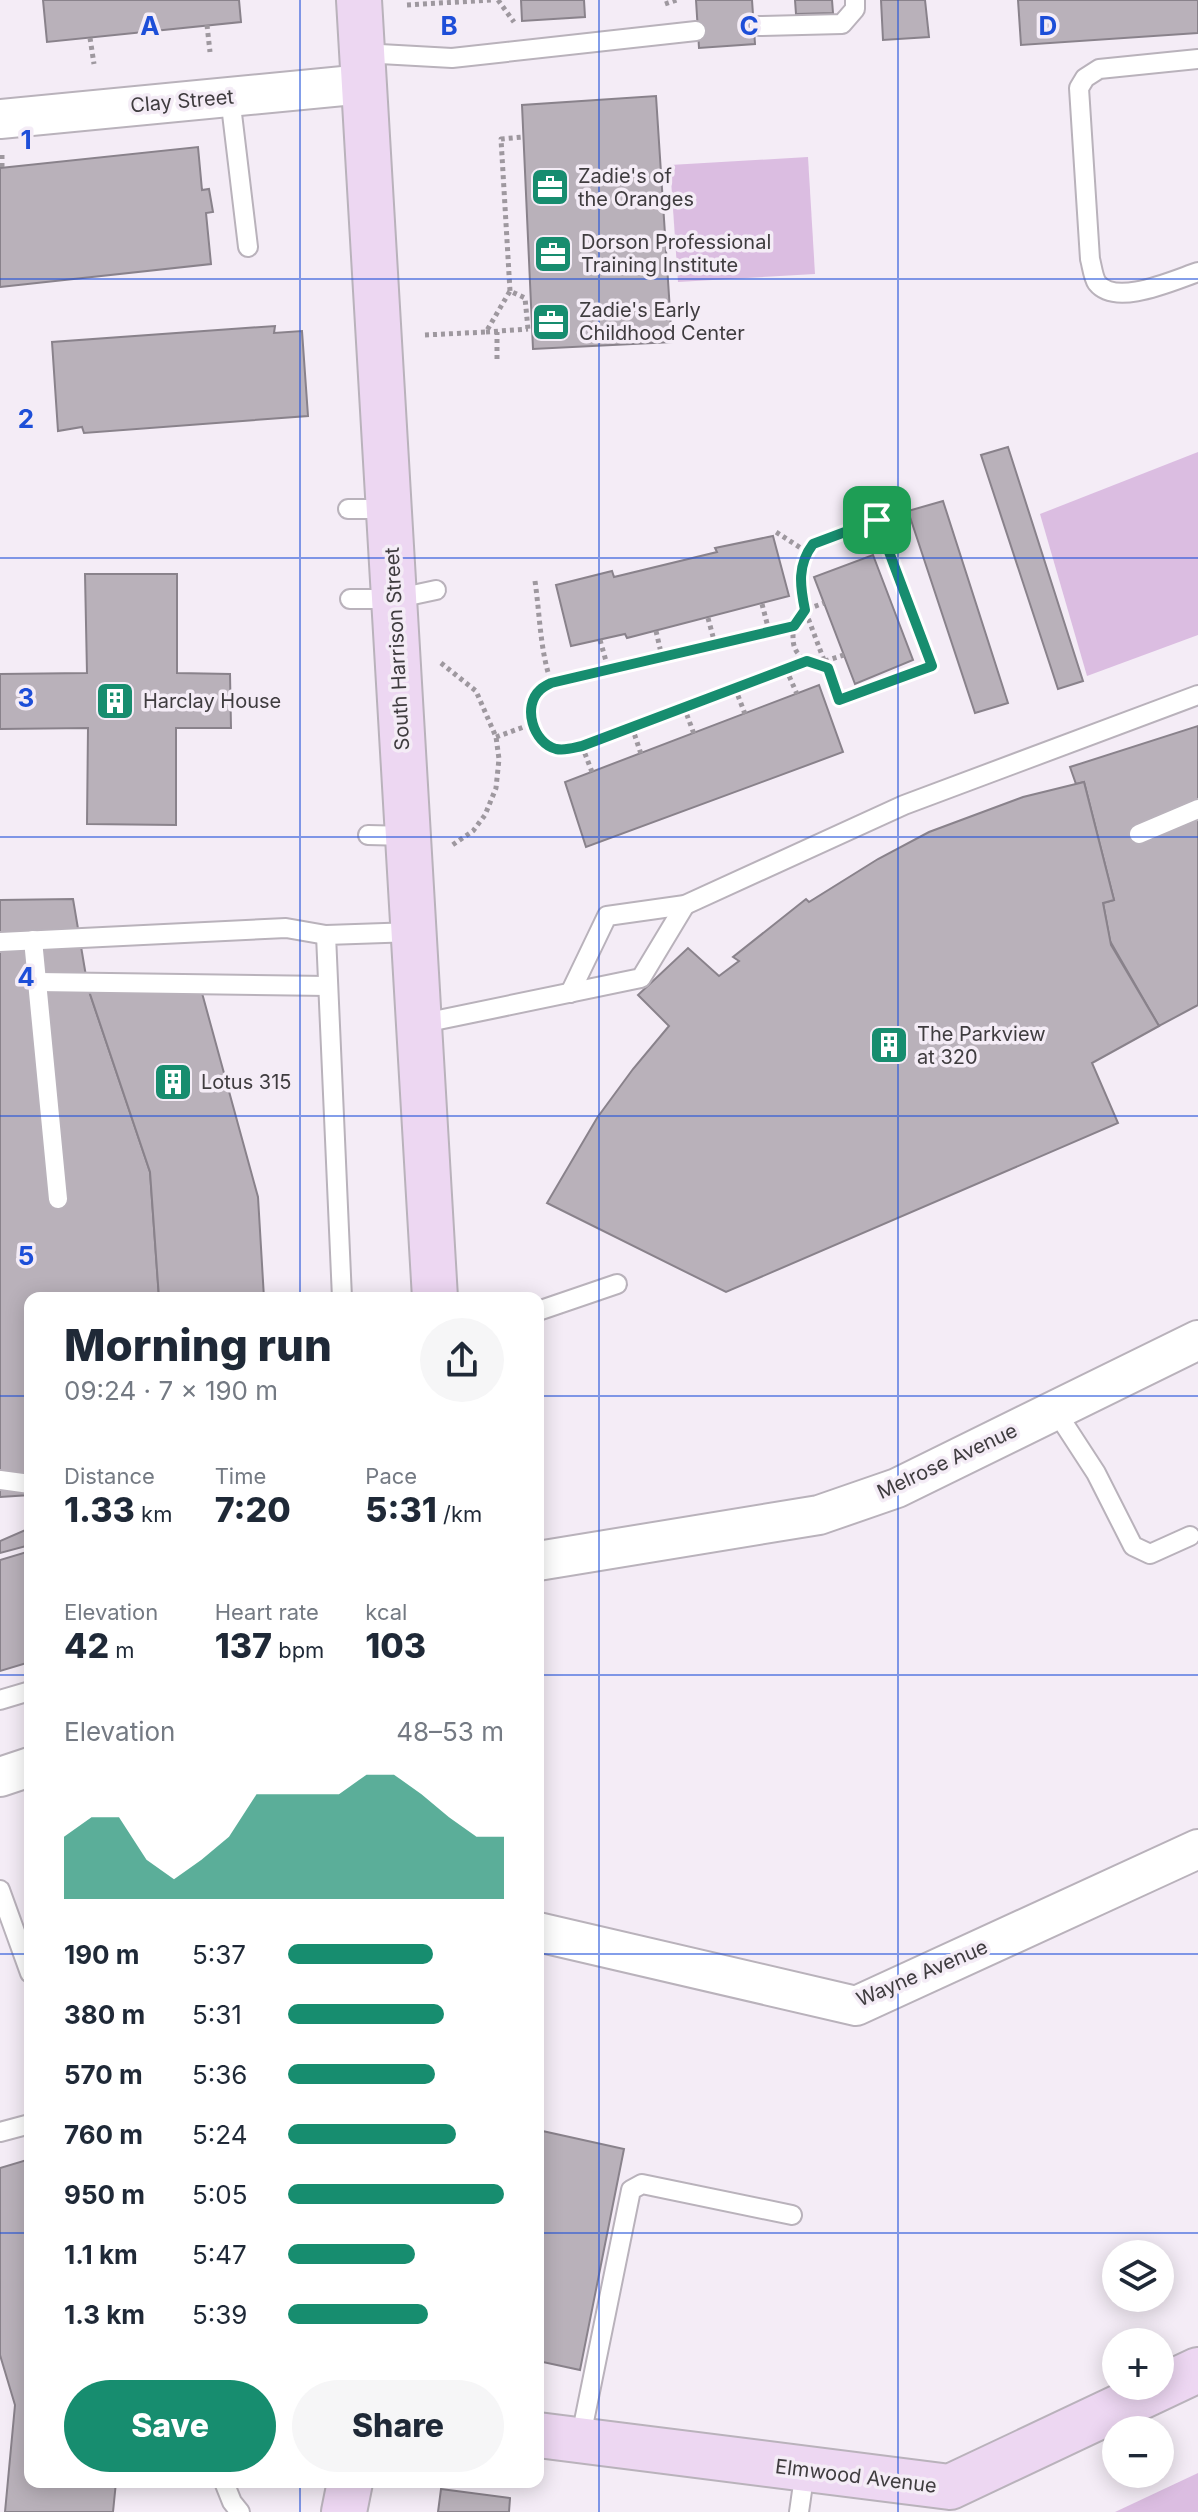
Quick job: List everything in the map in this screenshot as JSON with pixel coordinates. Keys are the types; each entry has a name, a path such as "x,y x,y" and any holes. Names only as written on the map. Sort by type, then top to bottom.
{"main road":[{"name":"South Harrison Street","path":"359,0 363,69 368,509 394,599 388,836 414,932 435,1292"},
{"name":"Elmwood Avenue","path":"559,2438 802,2491 950,2487 1198,2370"},
{"path":"344,2512 349,2488"}],"street":[{"name":"Clay Street","path":"0,119 230,97 363,69"},
{"name":"Melrose Avenue","path":"544,1560 819,1515 897,1488 1198,1340"},
{"path":"0,1777 24,1769"},
{"name":"Wayne Avenue","path":"544,1933 856,2006 1198,1849"}],"lane":[{"path":"759,26 842,24 855,9 855,0"},
{"path":"363,69 696,31"},
{"path":"1198,59 1099,69 1085,78 1079,88 1090,259 1096,282 1110,293 1133,293 1198,272"},
{"path":"230,97 248,247"},
{"path":"350,599 394,599 436,590"},
{"path":"570,993 607,916 685,905 904,805 1198,695"},
{"path":"1139,834 1198,809"},
{"path":"419,1024 641,978 685,905"},
{"path":"0,942 286,928 326,935 414,932"},
{"path":"326,935 342,1292"},
{"path":"33,940 58,1199"},
{"path":"37,982 328,986"},
{"path":"544,1309 617,1284"},
{"path":"1055,1410 1096,1473 1133,1546 1150,1554 1190,1536"},
{"path":"0,1480 24,1483"},
{"path":"0,1700 24,1693"},
{"path":"0,1890 24,1956"},
{"path":"0,2132 24,2126"},
{"path":"559,2438 631,2190 642,2184 792,2215"},
{"path":"226,2488 240,2512"}],"path":[{"path":"407,5 491,0"},
{"path":"207,25 210,52"},
{"path":"90,38 94,64"},
{"path":"486,332 510,291 501,139 523,137"},
{"path":"425,335 530,329 525,298 510,291"},
{"path":"497,332 497,359"},
{"path":"877,520 932,666 839,700 805,610 799,580 807,552 813,544 877,520"},
{"path":"776,532 807,552"},
{"path":"535,581 542,630 541,646 551,683"},
{"path":"824,603 805,610 794,626 793,645 807,661 828,668"},
{"path":"762,604 769,631"},
{"path":"708,618 715,644"},
{"path":"794,626 551,683 538,691 531,707 532,724 542,741 554,749 568,750 807,661"},
{"path":"656,631 662,657"},
{"path":"600,640 608,668"},
{"path":"825,661 844,655"},
{"path":"441,663 476,691 496,737 499,759 496,788 485,815 473,831 451,846"},
{"path":"786,669 797,694"},
{"path":"735,688 745,714"},
{"path":"684,707 694,734"},
{"path":"496,737 532,724"},
{"path":"632,727 641,754"},
{"path":"582,746 592,772"}],"shaded area":[{"path":"808,157 815,274 678,282 670,165"},
{"path":"1198,452 1198,635 1087,676 1040,514"},
{"path":"1198,2473 1198,2512 1115,2512 1166,2488 1174,2488 1174,2484"}],"building":[{"path":"43,0 239,0 241,22 47,42"},
{"path":"521,0 584,0 585,17 522,21"},
{"path":"696,0 752,0 755,44 699,48"},
{"path":"795,0 832,0 833,13 796,14"},
{"path":"881,0 925,0 929,37 883,40"},
{"path":"1018,0 1198,0 1198,33 1021,45"},
{"path":"656,96 672,342 533,349 522,105"},
{"path":"198,147 202,190 209,189 213,212 206,213 211,264 0,287 0,168"},
{"path":"275,326 274,333 302,331 308,416 84,433 82,427 58,431 52,342"},
{"path":"1008,447 1083,681 1058,689 981,455"},
{"path":"943,501 1008,703 975,713 908,511"},
{"path":"773,536 789,596 627,638 625,634 571,646 556,585 612,571 614,577 717,552 715,548"},
{"path":"873,555 913,660 855,684 814,577"},
{"name":"Harclay House","path":"85,574 177,574 177,673 230,674 231,728 176,728 176,825 87,824 88,728 0,729 0,674 87,673"},
{"path":"819,685 843,752 586,847 565,782"},
{"path":"1198,726 1198,1005 1159,1026 1110,941 1103,903 1114,900 1084,782 1076,784 1070,767"},
{"name":"The Parkview at 320","path":"1084,782 1114,900 1103,903 1111,945 1159,1026 1092,1063 1118,1123 726,1292 547,1203 597,1118 669,1026 638,995 688,948 719,976 739,961 733,957 806,899 809,902 878,859 929,832 1023,797"},
{"path":"73,899 88,988 150,1172 159,1292 24,1292 24,1495 0,1497 0,900"},
{"name":"Lotus 315","path":"88,988 202,993 258,1197 264,1292 159,1292 150,1172"},
{"path":"24,1531 24,1547 0,1553 0,1541"},
{"path":"24,1553 24,1664 0,1671 0,1560"},
{"path":"544,2131 624,2149 580,2370 544,2362"},
{"path":"24,2161 24,2488 115,2488 113,2512 5,2512 15,2405 0,2355 0,2168"},
{"path":"441,2489 510,2498 509,2512 438,2512"}],"place":[{"name":"Zadie's of the Oranges","path":"550,187"},
{"name":"Dorson Professional Training Institute","path":"553,254"},
{"name":"Zadie's Early Childhood Center","path":"551,322"},
{"name":"Harclay House","path":"115,701"},
{"name":"The Parkview at 320","path":"889,1045"},
{"name":"Lotus 315","path":"173,1082"}],"route":[{"path":"877,520 932,666 839,700 828,668 807,661 582,746 568,750 554,749 542,741 532,724 531,707 538,691 551,683 608,668 794,626 805,610 799,580 807,552 813,544 877,520"}]}
